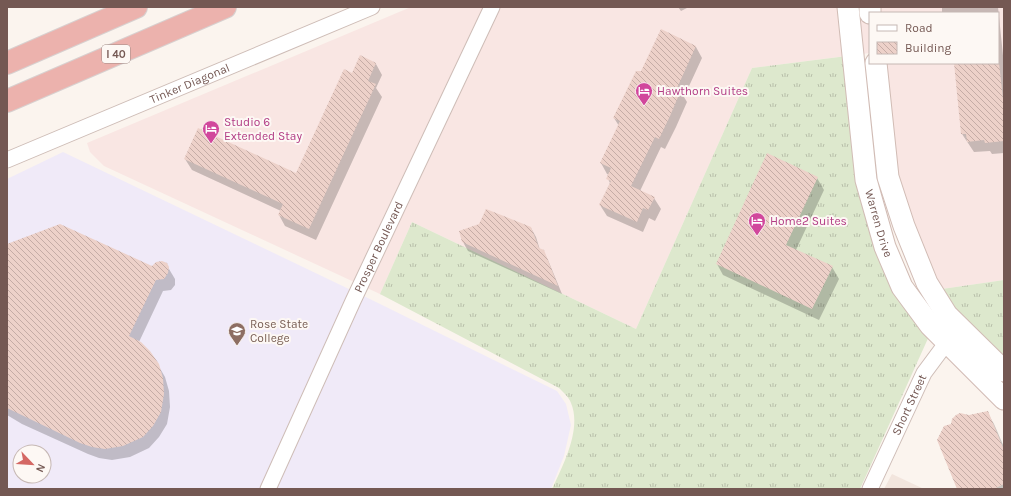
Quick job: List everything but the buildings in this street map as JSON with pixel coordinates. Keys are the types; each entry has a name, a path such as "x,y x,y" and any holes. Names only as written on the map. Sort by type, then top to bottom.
{"highway":[{"path":"7,63 136,7"},
{"name":"I 40","path":"7,101 225,7"}],"street":[{"name":"Tinker Diagonal","path":"7,160 372,7"},
{"name":"Prosper Boulevard","path":"268,489 352,301 492,7"},
{"name":"Warren Drive","path":"848,7 866,180 885,248 902,287 930,325 952,334 1004,371"},
{"name":"Warren Drive","path":"876,64 888,178 904,226 927,283 947,315 952,334 1004,399"},
{"name":"Short Street","path":"870,489 924,373 952,334"}],"shaded area":[{"path":"411,7 1004,7 1004,280 942,289 907,209 894,160 885,64 999,64 999,12 869,12 869,53 752,68 636,329 412,222 380,294 104,166 90,152 87,143"},
{"name":"Rose State College","path":"63,152 376,302 557,391 566,404 571,425 564,456 551,489 7,489 7,179"},
{"path":"892,474 924,489 884,489"}],"green space":[{"path":"847,56 866,199 930,334 860,489 552,489 566,458 573,435 574,413 570,401 566,395 559,388 380,294 412,222 636,329 752,68"},
{"path":"1004,280 1004,358 957,313 942,289"}],"place":[{"name":"Hawthorn Suites","path":"644,106"},
{"name":"Studio 6 Extended Stay","path":"211,144"},
{"name":"Home2 Suites","path":"757,236"},
{"name":"Rose State College","path":"237,346"}]}
